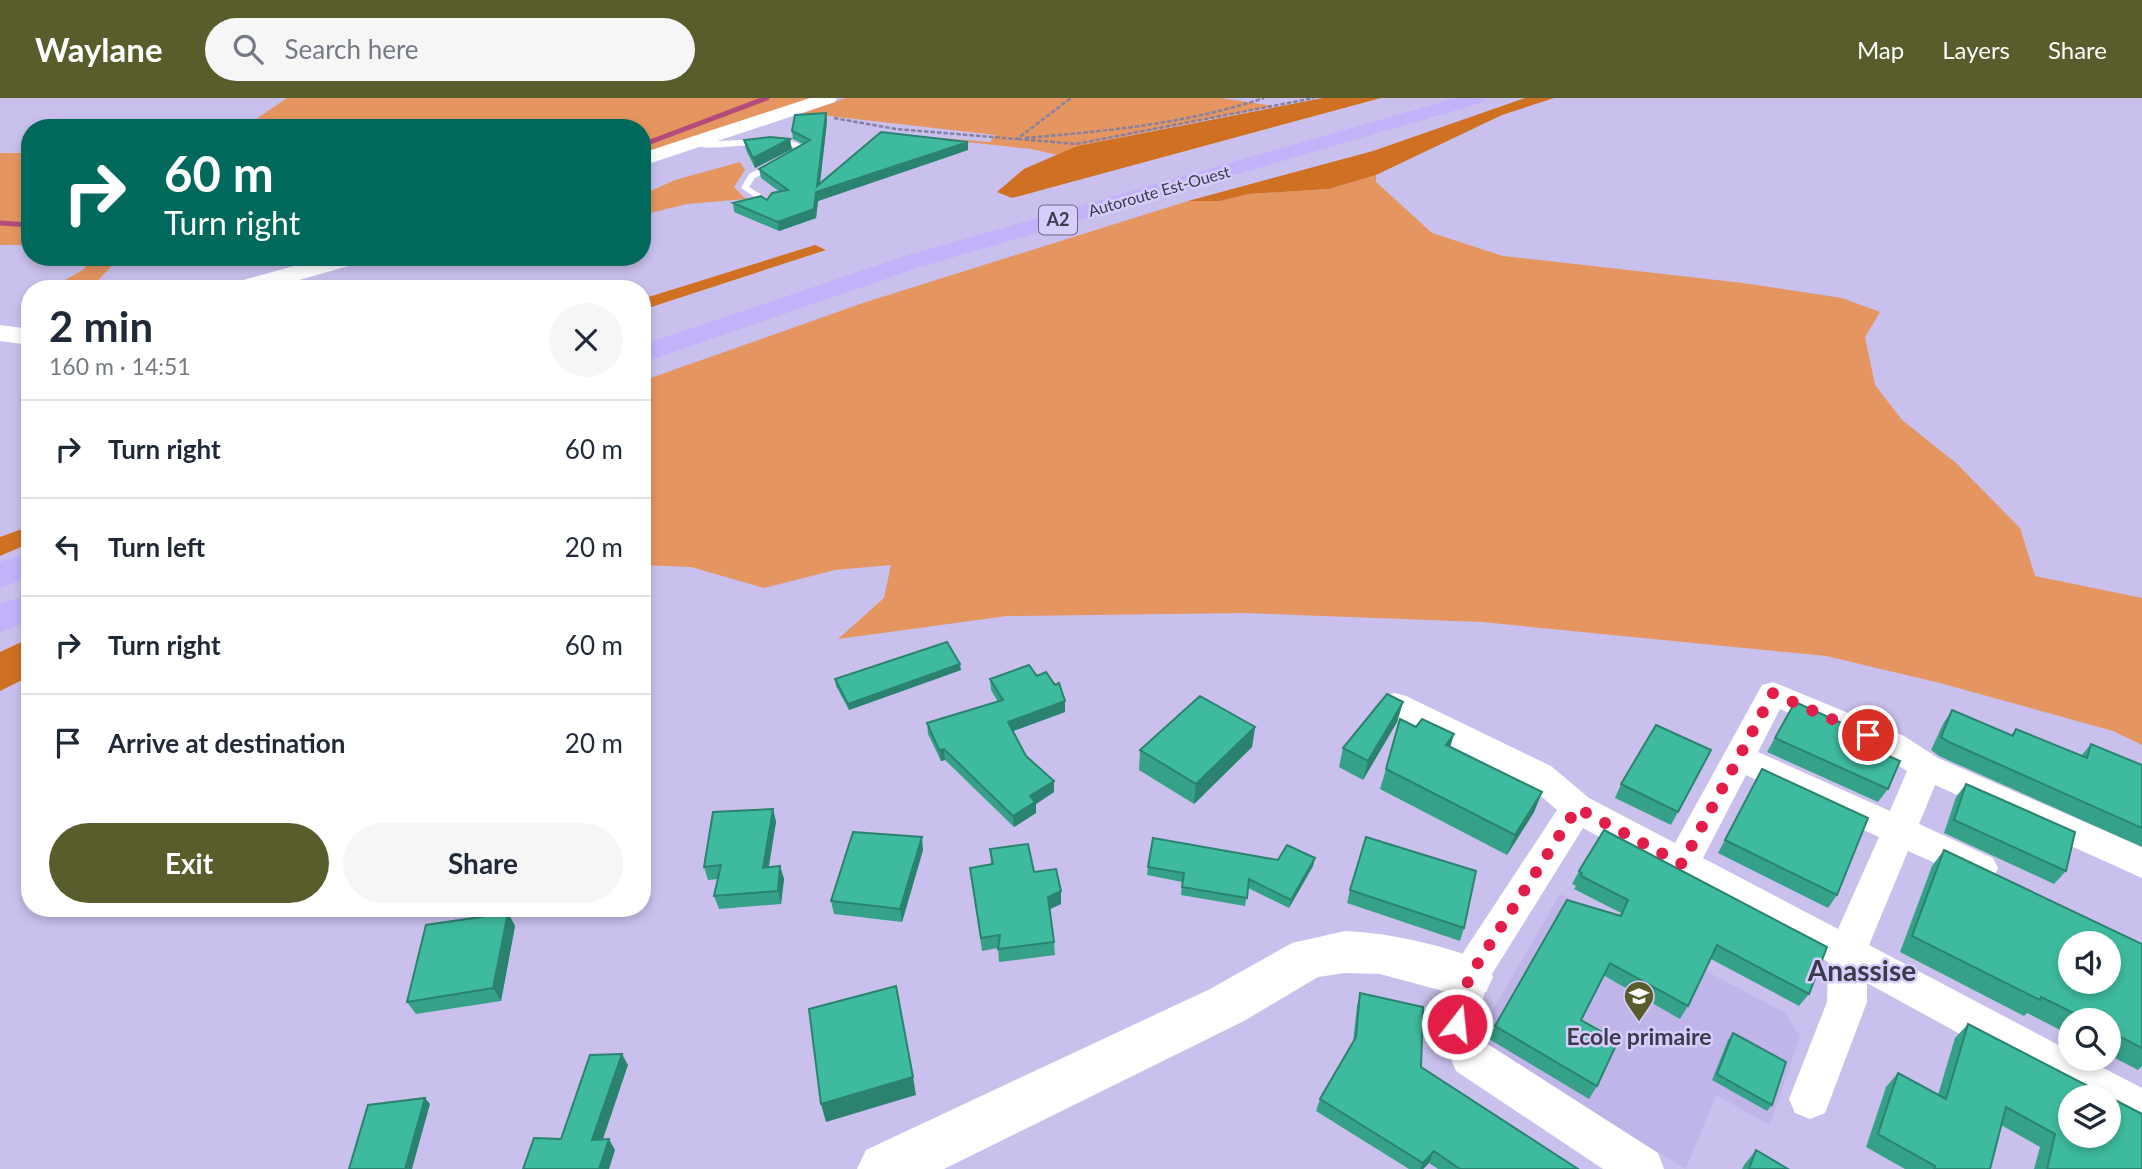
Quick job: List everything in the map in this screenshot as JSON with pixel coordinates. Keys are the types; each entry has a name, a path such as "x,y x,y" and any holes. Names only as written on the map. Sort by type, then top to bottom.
{"highway":[{"name":"Autoroute Est-Ouest","path":"887,246 1413,98"},
{"name":"Autoroute Est-Ouest","path":"651,352 911,262 1477,98"},
{"path":"0,576 21,567"},
{"path":"0,619 21,610"}],"street":[{"path":"651,157 828,98"},
{"path":"271,280 322,266"},
{"path":"0,333 21,336"},
{"path":"1682,864 1773,693 1892,745 1926,767 2142,863"},
{"path":"1395,705 1539,775 1577,808 2142,1111"},
{"path":"1739,757 2007,881"},
{"path":"1811,1099 1847,1002 1847,952 1926,767"},
{"path":"1577,808 1469,977 1457,1024 1471,1057 1642,1169"},
{"path":"886,1169 1227,1005 1309,958 1345,952 1380,953 1469,977"}],"lane":[{"path":"694,144 729,146 782,141 805,148 791,157"},
{"path":"768,203 745,188 752,176 780,162"}],"path":[{"path":"1017,139 1071,98"},
{"path":"1017,139 1130,129 1228,110 1264,98"},
{"path":"780,115 847,120 966,137 1076,144 1314,98"}],"shaded area":[{"path":"287,98 811,98 651,152 651,119 256,119"},
{"path":"846,98 1221,98 1274,106 1077,146 1058,155 1031,149 901,135 990,142 995,135 803,113"},
{"path":"1323,98 1381,98 1012,198 997,192 1024,169 1077,146"},
{"path":"1525,98 1554,98 1502,115 1376,175 1329,189 1249,194 1220,201 1188,201 1373,151"},
{"path":"0,153 21,153 21,245 0,245"},
{"path":"740,162 745,170 734,187 746,199 687,204 651,213 651,191 675,180"},
{"path":"1376,175 1376,182 1432,233 1503,256 1743,283 1842,298 1880,312 1865,337 1875,385 1902,420 1956,463 2020,528 2035,576 2142,598 2142,745 2113,731 1940,683 1826,656 1482,622 1245,613 1007,616 838,639 884,598 891,565 835,570 764,588 691,567 651,565 651,378 863,303 1188,201 1220,201 1249,194 1329,189"},
{"path":"815,245 826,250 651,307 651,296"},
{"path":"86,266 112,266 98,280 65,280"},
{"path":"21,529 21,547 0,556 0,537"},
{"path":"21,642 21,680 0,691 0,652"},
{"name":"Ecole primaire","path":"1560,894 1784,1012 1800,1036 1770,1125 1716,1095 1686,1169 1486,1049 1479,1034"}],"building":[{"path":"826,113 817,186 881,132 968,142 816,192 814,209 778,222 733,203 761,196 767,200 772,193 788,190 759,169 810,140 792,131 795,115"},
{"path":"770,137 790,139 753,158 744,140"},
{"path":"947,642 960,664 848,704 835,679"},
{"path":"1029,665 1037,676 1046,672 1055,685 1059,683 1065,701 1008,722 1026,756 1054,781 1030,796 1035,802 1013,816 944,749 939,750 927,723 1003,700 990,679"},
{"path":"1387,694 1403,702 1368,761 1343,748"},
{"path":"1200,696 1255,727 1196,784 1140,750"},
{"path":"1795,702 1864,733 1859,743 1900,761 1888,789 1775,738"},
{"path":"1952,710 2013,736 2016,729 2087,758 2091,744 2142,765 2142,828 1949,742 1941,737"},
{"path":"1400,719 1416,727 1422,719 1454,734 1446,745 1542,792 1515,835 1386,769"},
{"path":"1656,725 1711,750 1678,812 1621,784"},
{"path":"1762,769 1868,818 1837,895 1725,840"},
{"path":"1966,784 2075,832 2066,871 1954,820"},
{"path":"773,809 763,868 780,866 778,891 714,896 721,865 704,867 713,812"},
{"path":"1604,830 1827,947 1809,994 1717,945 1688,1006 1610,963 1581,1020 1618,1041 1597,1086 1495,1026 1567,900 1621,916 1628,900 1581,876 1579,871"},
{"path":"853,832 922,837 900,909 831,901"},
{"path":"1366,837 1476,871 1464,928 1350,890"},
{"path":"1153,838 1278,860 1287,845 1315,858 1291,900 1249,879 1247,898 1182,887 1184,873 1148,867"},
{"path":"1028,844 1034,872 1056,869 1061,891 1048,897 1054,942 998,949 1000,935 981,938 970,868 993,864 990,849"},
{"path":"1944,850 2115,931 2058,931 2058,994 2121,994 2121,934 2142,944 2142,1048 2121,1037 2121,1008 2063,1008 2041,997 2040,1000 1912,936"},
{"path":"481,917 507,917 493,988 407,1002 426,925"},
{"path":"896,986 913,1077 821,1104 809,1009"},
{"path":"1360,993 1423,1007 1421,1067 1578,1169 1460,1169 1434,1151 1423,1163 1320,1099 1356,1037"},
{"path":"1968,1024 2086,1085 2058,1085 2058,1148 2121,1148 2121,1103 2142,1114 2142,1169 2047,1169 2055,1134 2006,1107 1990,1169 1934,1169 1935,1166 1878,1134 1898,1073 1946,1099"},
{"path":"1733,1033 1786,1062 1772,1105 1717,1074"},
{"path":"622,1054 592,1140 609,1139 599,1169 523,1169 534,1138 561,1139 590,1055"},
{"path":"425,1098 405,1169 349,1169 368,1105"},
{"path":"1756,1150 1788,1169 1749,1169"}],"waterway":[{"path":"651,142 767,98"},
{"path":"0,223 21,224"}],"place":[{"name":"Ecole primaire","path":"1639,1023"}],"district":[{"name":"Anassise","path":"1862,971"}],"route":[{"path":"1457,1024 1469,977 1577,808 1682,864 1773,693 1868,735"}]}
